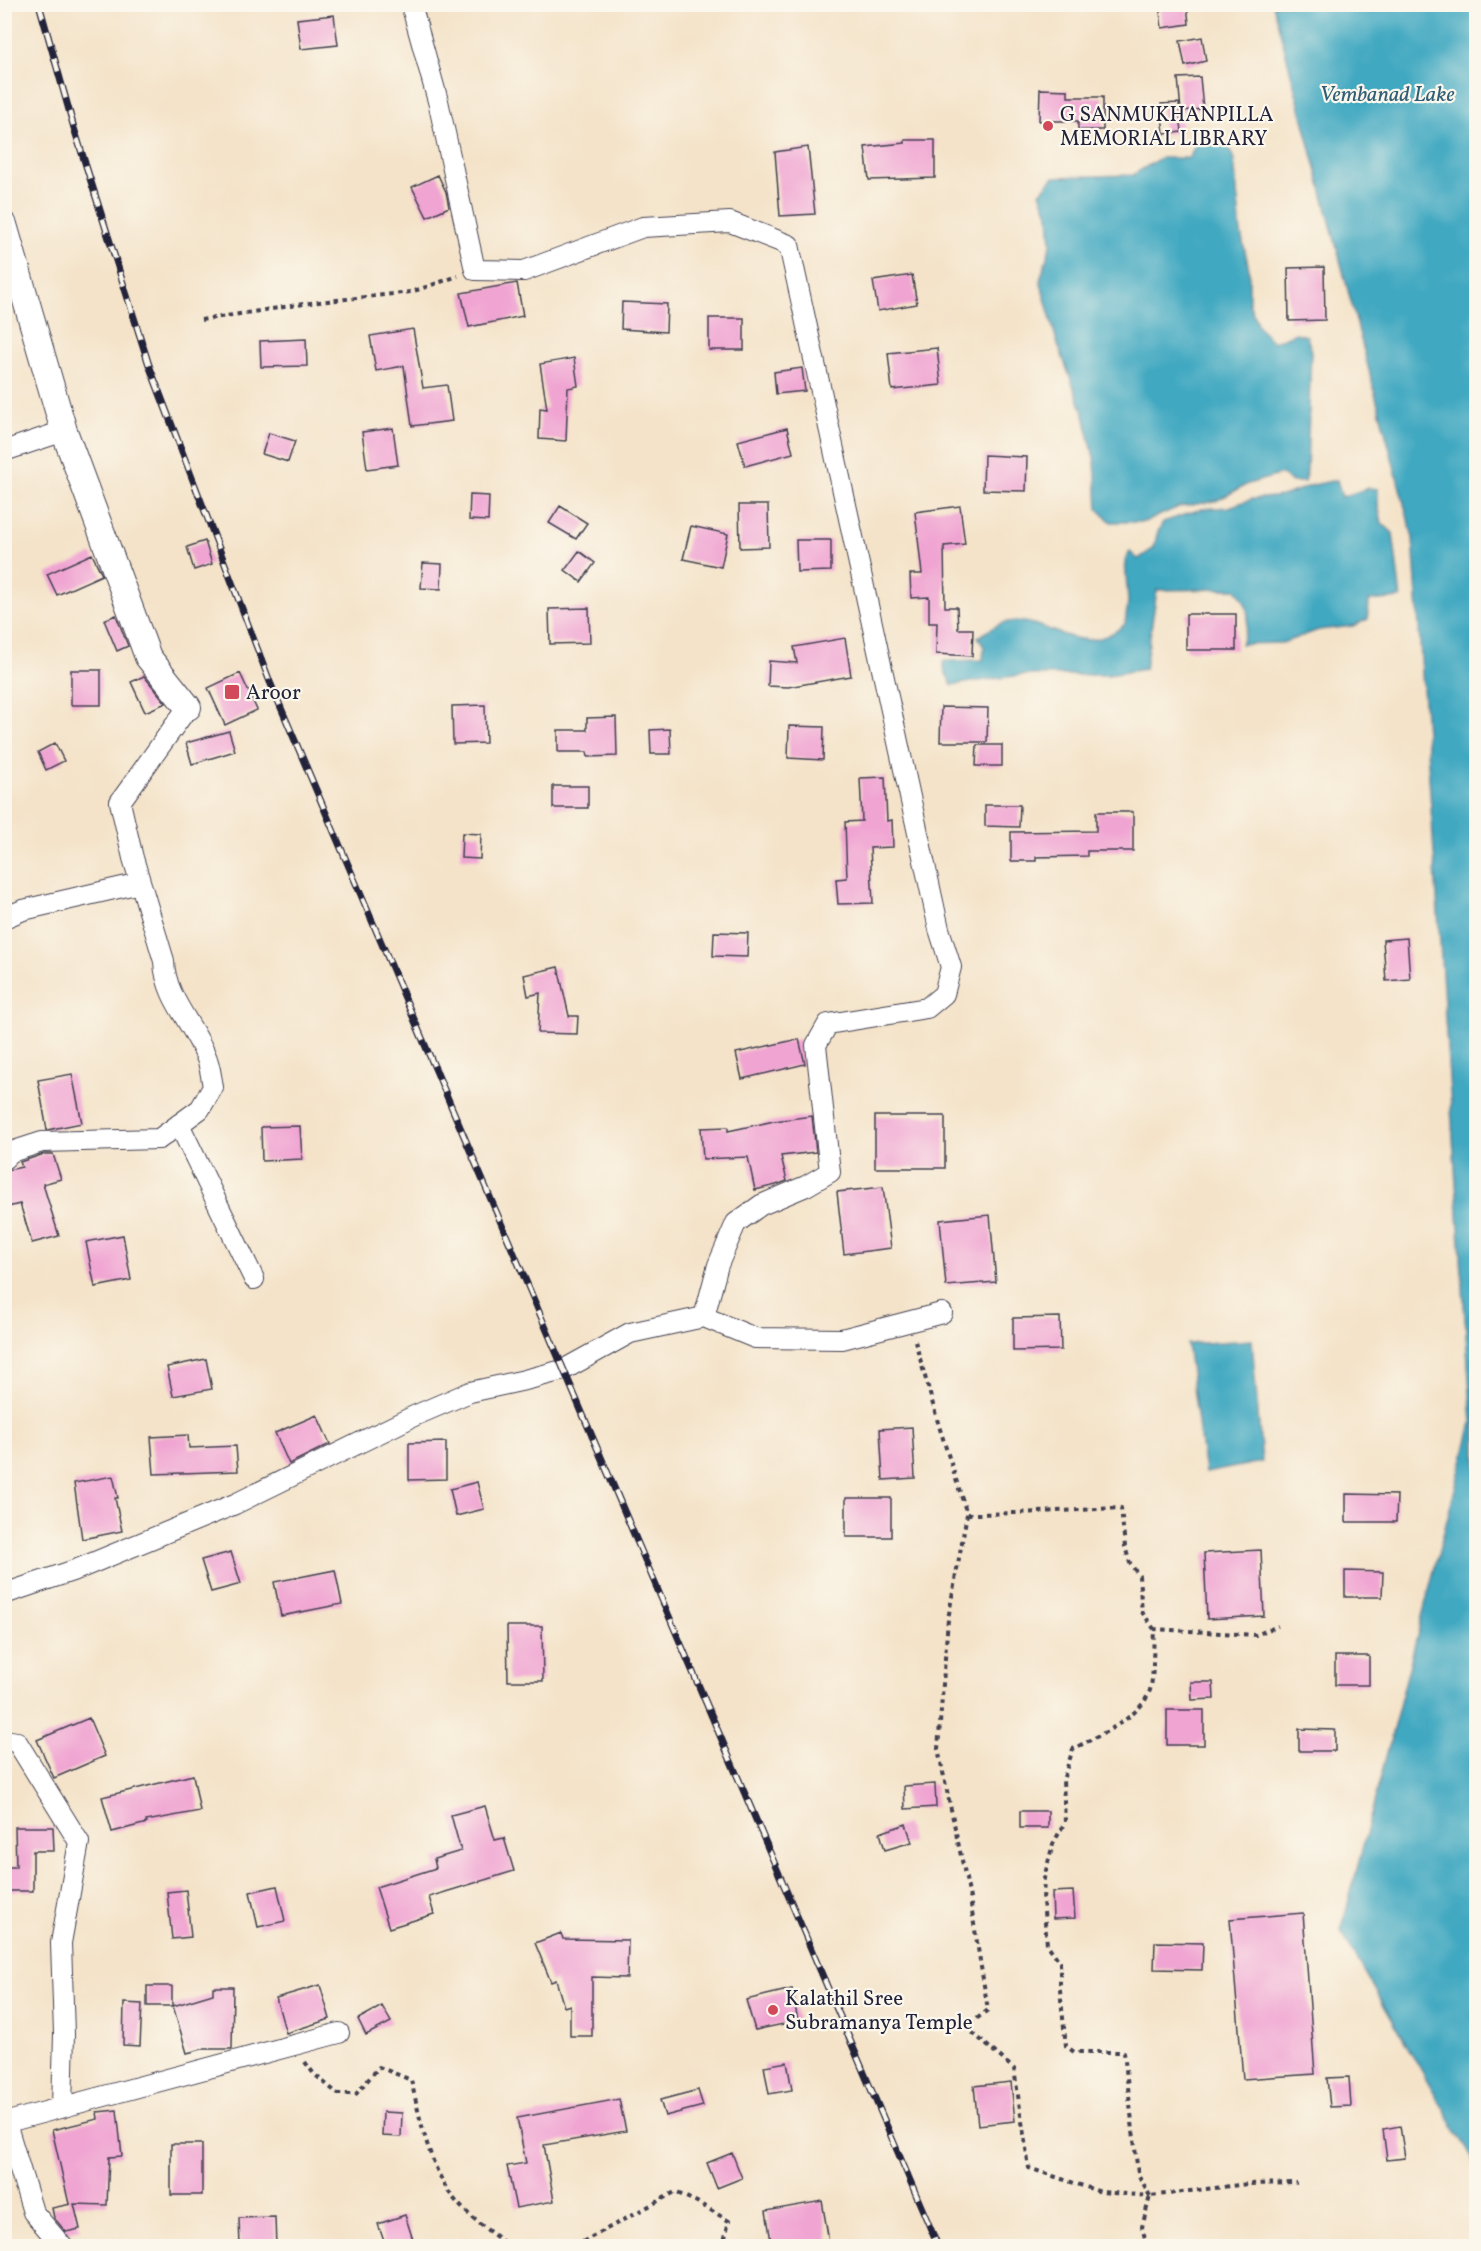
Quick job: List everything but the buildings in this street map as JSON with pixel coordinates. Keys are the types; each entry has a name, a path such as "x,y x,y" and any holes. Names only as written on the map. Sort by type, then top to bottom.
{"street":[{"path":"411,4 438,101 475,270 524,271 643,227 730,222 789,245 884,686 939,929 951,967 944,994 927,1008 828,1024 816,1045 830,1172 807,1186 761,1205 735,1223 717,1265 704,1317"},
{"path":"4,225 64,431 148,657 188,707 120,802 140,883 164,961 164,978 206,1055 213,1087 200,1110 159,1139 42,1142 11,1152 4,1159"},
{"path":"4,452 64,431"},
{"path":"4,918 23,910 140,883"},
{"path":"179,1124 254,1279"},
{"path":"4,1594 78,1569 234,1504 414,1416 470,1392 563,1370 630,1334 704,1317 755,1338 843,1339 942,1313"},
{"path":"4,1740 17,1742 79,1842 61,1943 64,2034 62,2108"},
{"path":"62,2247 33,2212 5,2123 339,2033"}],"path":[{"path":"201,320 310,303 411,292 475,270"},
{"path":"910,1321 939,1426 968,1514 948,1619 938,1749 969,1893 988,2010 966,2027 1014,2069 1029,2168 1101,2192 1150,2196 1247,2184 1296,2183"},
{"path":"968,1514 1121,1508 1125,1547 1130,1563 1139,1576 1142,1612 1154,1629 1150,1690 1138,1710 1114,1727 1073,1749 1063,1780 1065,1822 1053,1844 1044,1878 1043,1901 1047,1944 1060,1962 1060,1990 1066,2046 1074,2052 1124,2052 1138,2174 1150,2196 1142,2227 1147,2247"},
{"path":"1154,1629 1256,1635 1278,1626"},
{"path":"292,2046 314,2074 338,2094 356,2094 379,2067 411,2080 429,2151 444,2184 476,2222 509,2247"},
{"path":"575,2247 675,2192 729,2221 723,2247"}],"water":[{"name":"Vembanad Lake","path":"1273,5 1476,5 1476,2165 1341,1931 1472,1423 1413,538"},
{"path":"1197,141 1227,145 1234,159 1241,233 1249,269 1249,303 1258,326 1273,342 1296,333 1307,336 1311,350 1307,471 1304,482 1292,482 1282,474 1248,484 1216,501 1179,507 1144,522 1111,522 1098,509 1095,462 1084,415 1057,342 1040,280 1051,244 1049,216 1040,193 1054,177 1133,175 1160,158 1189,158"},
{"path":"1337,480 1342,497 1368,488 1378,489 1378,505 1382,523 1393,533 1401,598 1369,601 1368,619 1353,626 1319,630 1282,643 1241,644 1248,615 1245,603 1236,589 1157,590 1145,669 1108,675 1021,675 952,685 945,672 943,661 983,660 984,647 978,637 1003,623 1018,621 1033,624 1077,639 1092,639 1108,635 1125,624 1128,602 1125,560 1130,552 1138,559 1154,548 1163,522 1201,509 1229,507 1252,499 1282,496 1313,485"},
{"path":"1252,1340 1262,1462 1205,1473 1187,1344"}],"railway":[{"path":"39,4 74,128 149,365 270,682 938,2246"}],"place":[{"name":"G SANMUKHANPILLA MEMORIAL LIBRARY","path":"1048,126"},
{"name":"Aroor","path":"232,692"},
{"name":"Kalathil Sree Subramanya Temple","path":"773,2010"}]}
